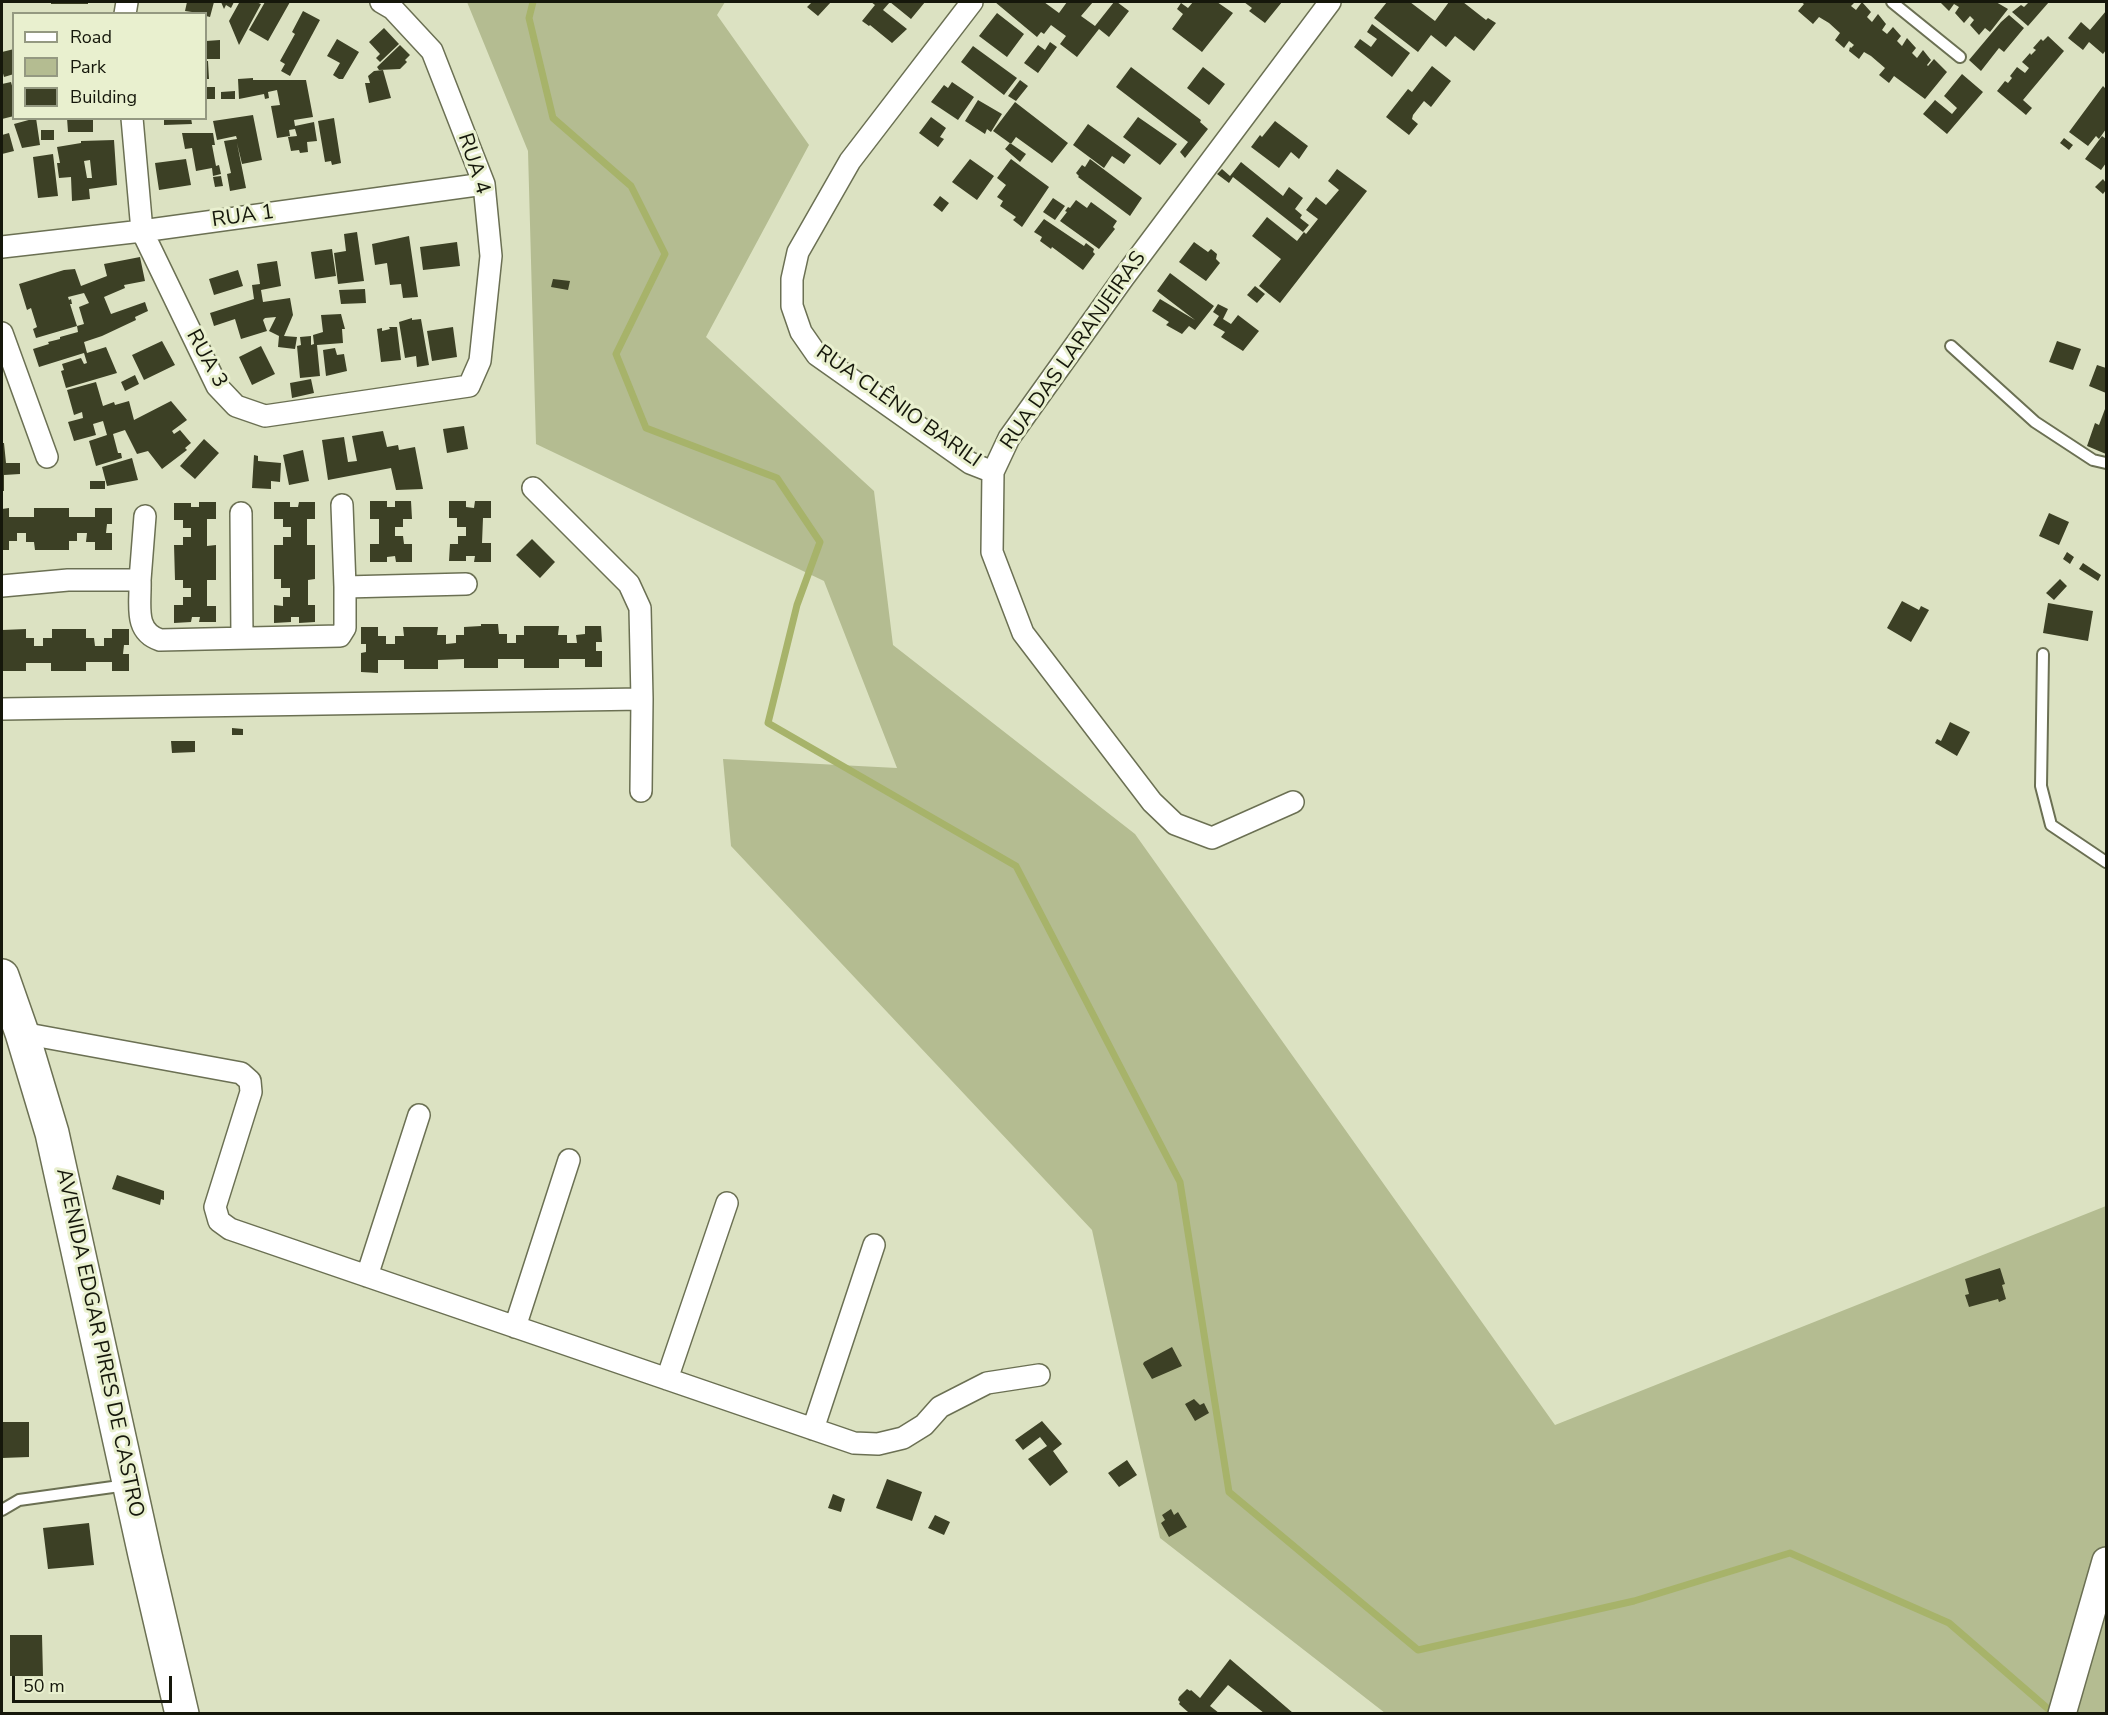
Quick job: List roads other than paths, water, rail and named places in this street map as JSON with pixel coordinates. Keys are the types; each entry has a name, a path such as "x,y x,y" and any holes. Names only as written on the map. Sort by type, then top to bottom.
{"main road":[{"name":"AVENIDA EDGAR PIRES DE CASTRO","path":"2,976 52,1133 182,1713"}],"street":[{"name":"RUA 4","path":"381,2 393,9 432,51 484,184 491,256 480,361 468,386"},
{"name":"RUA CLÊNIO BARILI","path":"972,2 850,160 798,252 792,279 792,306 801,332 817,355 970,463 993,472"},
{"name":"RUA DAS LARANJEIRAS","path":"1293,802 1212,838 1174,824 1152,802 1023,633 992,552 993,472 1009,438 1124,278 1330,2"},
{"name":"RUA 3","path":"132,120 142,231 217,386 236,406 265,416 468,386"},
{"name":"RUA 1","path":"2,247 142,231 484,184"},
{"path":"2,333 47,457"},
{"path":"533,488 629,584 640,608 642,699 640,791"},
{"path":"145,516 140,580 141,626 149,636 160,640 340,636 345,628 342,505"},
{"path":"241,513 242,638"},
{"path":"2,586 68,580 140,580"},
{"path":"345,587 466,584"},
{"path":"2,709 642,699"},
{"path":"22,1033 241,1073 250,1081 251,1092 217,1200 216,1214 219,1221 230,1229 854,1443 879,1444 903,1438 924,1425 940,1407 987,1383 1039,1375"},
{"path":"367,1275 419,1115"},
{"path":"515,1327 569,1160"},
{"path":"667,1379 727,1203"},
{"path":"813,1429 874,1245"},
{"path":"2062,1713 2106,1561"}],"lane":[{"path":"1892,2 1960,57"},
{"path":"1951,346 2036,422 2093,460 2106,463"},
{"path":"2043,654 2041,786 2051,825 2106,862"},
{"path":"2,1509 19,1500 130,1485"}],"waterway":[{"path":"533,2 529,18 553,118 631,186 665,254 616,354 646,428 777,478 820,542 797,605 768,723 1016,866 1180,1182 1229,1492 1418,1650 1634,1601 1790,1553 1949,1623 2054,1714"}]}
